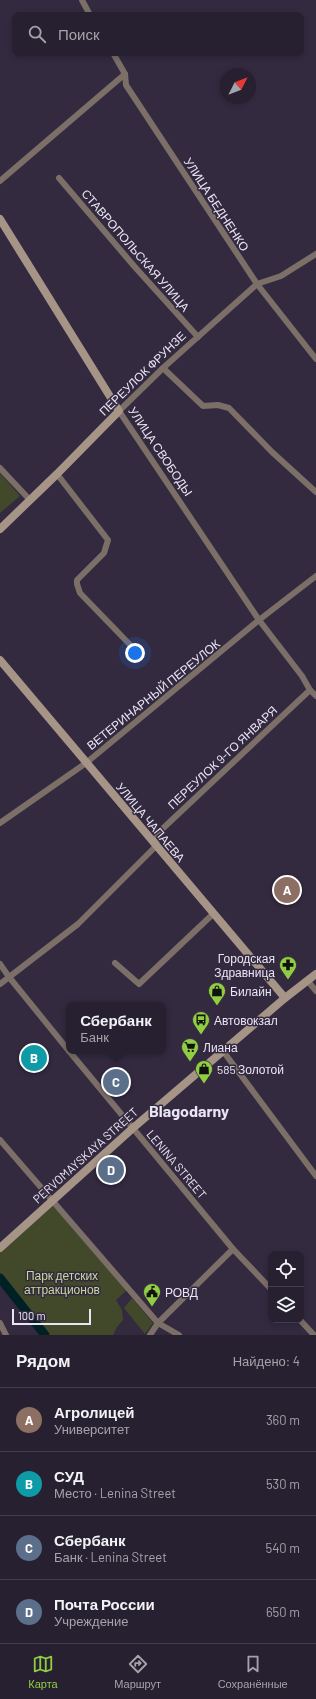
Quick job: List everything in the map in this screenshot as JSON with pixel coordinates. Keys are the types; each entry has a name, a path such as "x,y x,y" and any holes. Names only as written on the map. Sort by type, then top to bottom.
{"main road":[{"name":"УЛИЦА СВОБОДЫ","path":"0,219 119,411"},
{"name":"ПЕРЕУЛОК ФРУНЗЕ","path":"0,529 119,411"},
{"name":"УЛИЦА ЧАПАЕВА","path":"0,660 285,998"},
{"name":"PERVOMAYSKAYA STREET","path":"0,1248 133,1128 223,1050 316,974"}],"street":[{"path":"82,0 88,12"},
{"name":"УЛИЦА БЕДНЕНКО","path":"115,56 125,74 126,85 257,284 316,359"},
{"path":"0,181 125,74"},
{"name":"СТАВРОПОЛЬСКАЯ УЛИЦА","path":"59,178 134,266 198,337"},
{"name":"ПЕРЕУЛОК ФРУНЗЕ","path":"119,411 162,368 257,284 281,276 316,254"},
{"path":"162,368 202,406 229,408 272,452 316,492"},
{"name":"УЛИЦА СВОБОДЫ","path":"119,411 259,620 302,676 310,690"},
{"path":"0,468 30,500"},
{"path":"57,474 108,540 104,553 77,580 76,584 80,593 139,654"},
{"name":"ВЕТЕРИНАРНЫЙ ПЕРЕУЛОК","path":"0,823 86,763 259,620 316,576"},
{"path":"310,690 316,696"},
{"name":"ПЕРЕУЛОК 9-ГО ЯНВАРЯ","path":"0,984 78,924 156,846 157,834 310,690"},
{"path":"115,963 139,984 213,914"},
{"name":"LENINA STREET","path":"0,964 66,1047"},
{"path":"307,980 316,991"},
{"path":"223,1050 316,1176"},
{"name":"LENINA STREET","path":"71,1054 233,1249 269,1287"},
{"path":"0,1140 51,1201 158,1323 179,1335"},
{"path":"150,1335 158,1323 233,1249"},
{"path":"0,1323 6,1335"},
{"path":"303,1323 314,1335"}],"green space":[{"path":"0,473 20,496 0,513"},
{"name":"Парк детских аттракционов","path":"51,1203 127,1290 116,1300 122,1310 123,1320 113,1335 49,1335 0,1275 0,1253"},
{"path":"132,1298 153,1323 145,1334 124,1308"}],"waterway":[{"path":"0,1278 45,1335"}],"place":[{"name":"Агролицей","path":"287,890"},
{"name":"Городская Здравница","path":"288,980"},
{"name":"Билайн","path":"217,1006"},
{"name":"Автовокзал","path":"201,1035"},
{"name":"СУД","path":"34,1058"},
{"name":"Лиана","path":"190,1062"},
{"name":"Сбербанк","path":"116,1082"},
{"name":"585 Золотой","path":"204,1084"},
{"name":"Почта России","path":"111,1170"},
{"name":"РОВД","path":"152,1307"}],"district":[{"name":"Blagodarny","path":"189,1110"}]}
